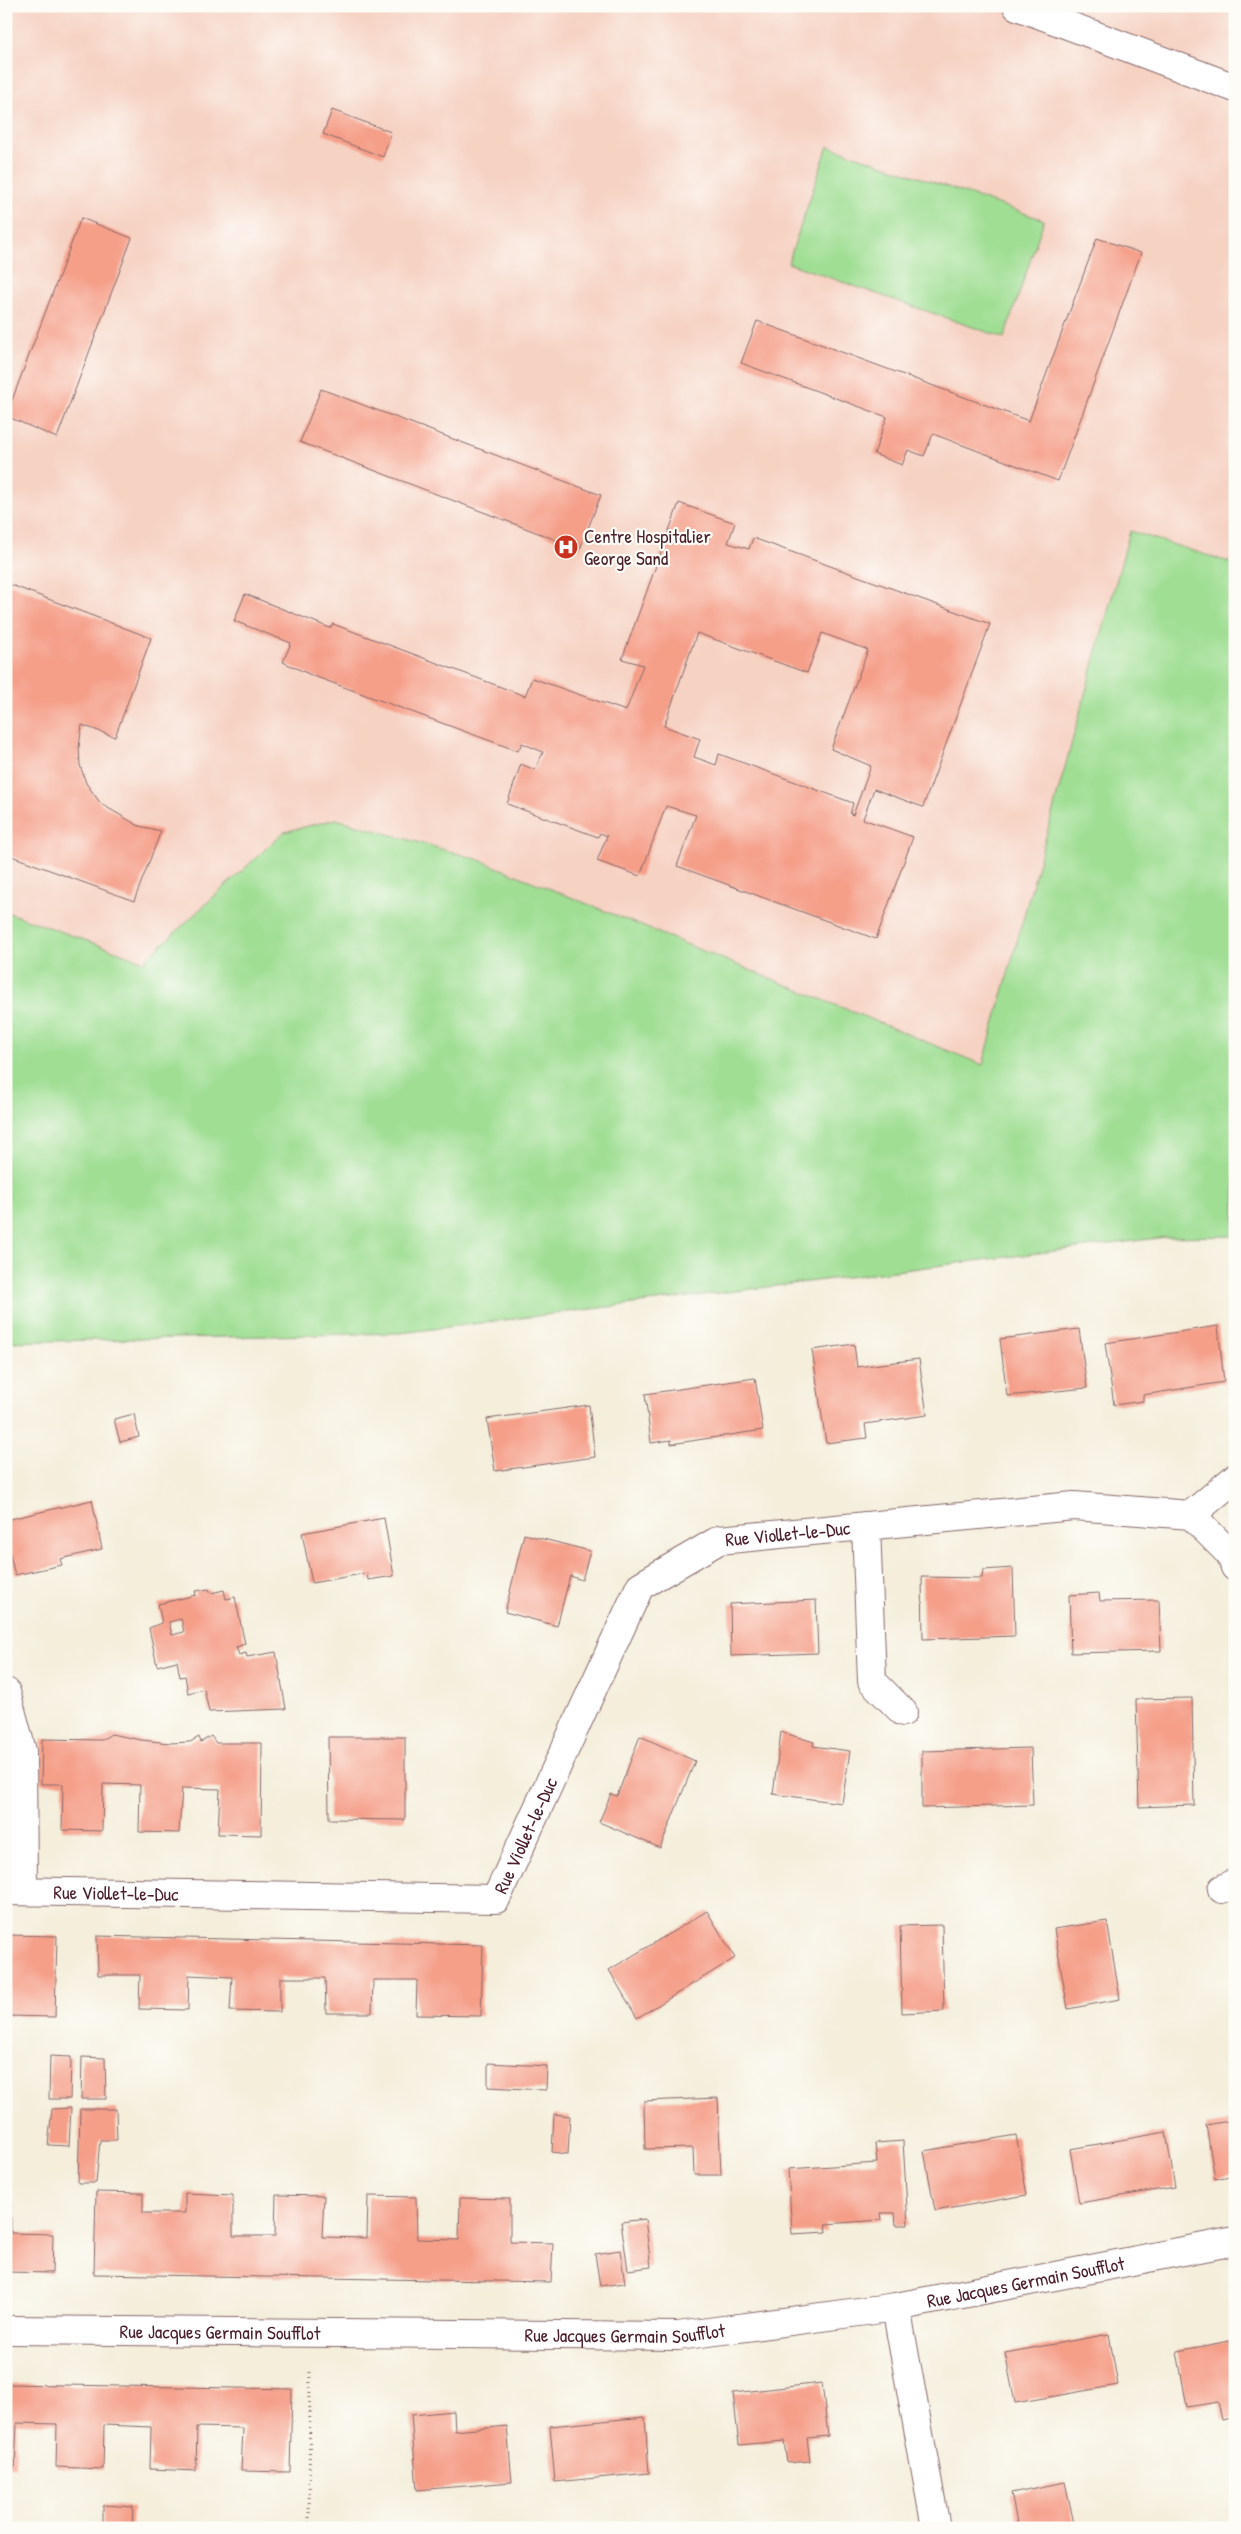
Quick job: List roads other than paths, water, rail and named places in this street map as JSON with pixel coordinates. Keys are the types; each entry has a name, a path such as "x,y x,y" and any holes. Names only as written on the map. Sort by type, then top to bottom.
{"street":[{"path":"1017,6 1235,88"},
{"path":"1235,1478 1192,1515 1231,1554 1235,1567"},
{"name":"Rue Viollet-le-Duc","path":"6,1692 22,1750 15,1891 496,1899 640,1586 719,1540 1074,1506 1192,1515"},
{"name":"Rue Viollet-le-Duc","path":"866,1526 872,1681 903,1712"},
{"name":"Rue Jacques Germain Soufflot","path":"6,2330 678,2336 896,2306 1235,2241"},
{"path":"896,2306 936,2528"}],"place":[{"name":"Centre Hospitalier George Sand","path":"566,547"}]}
